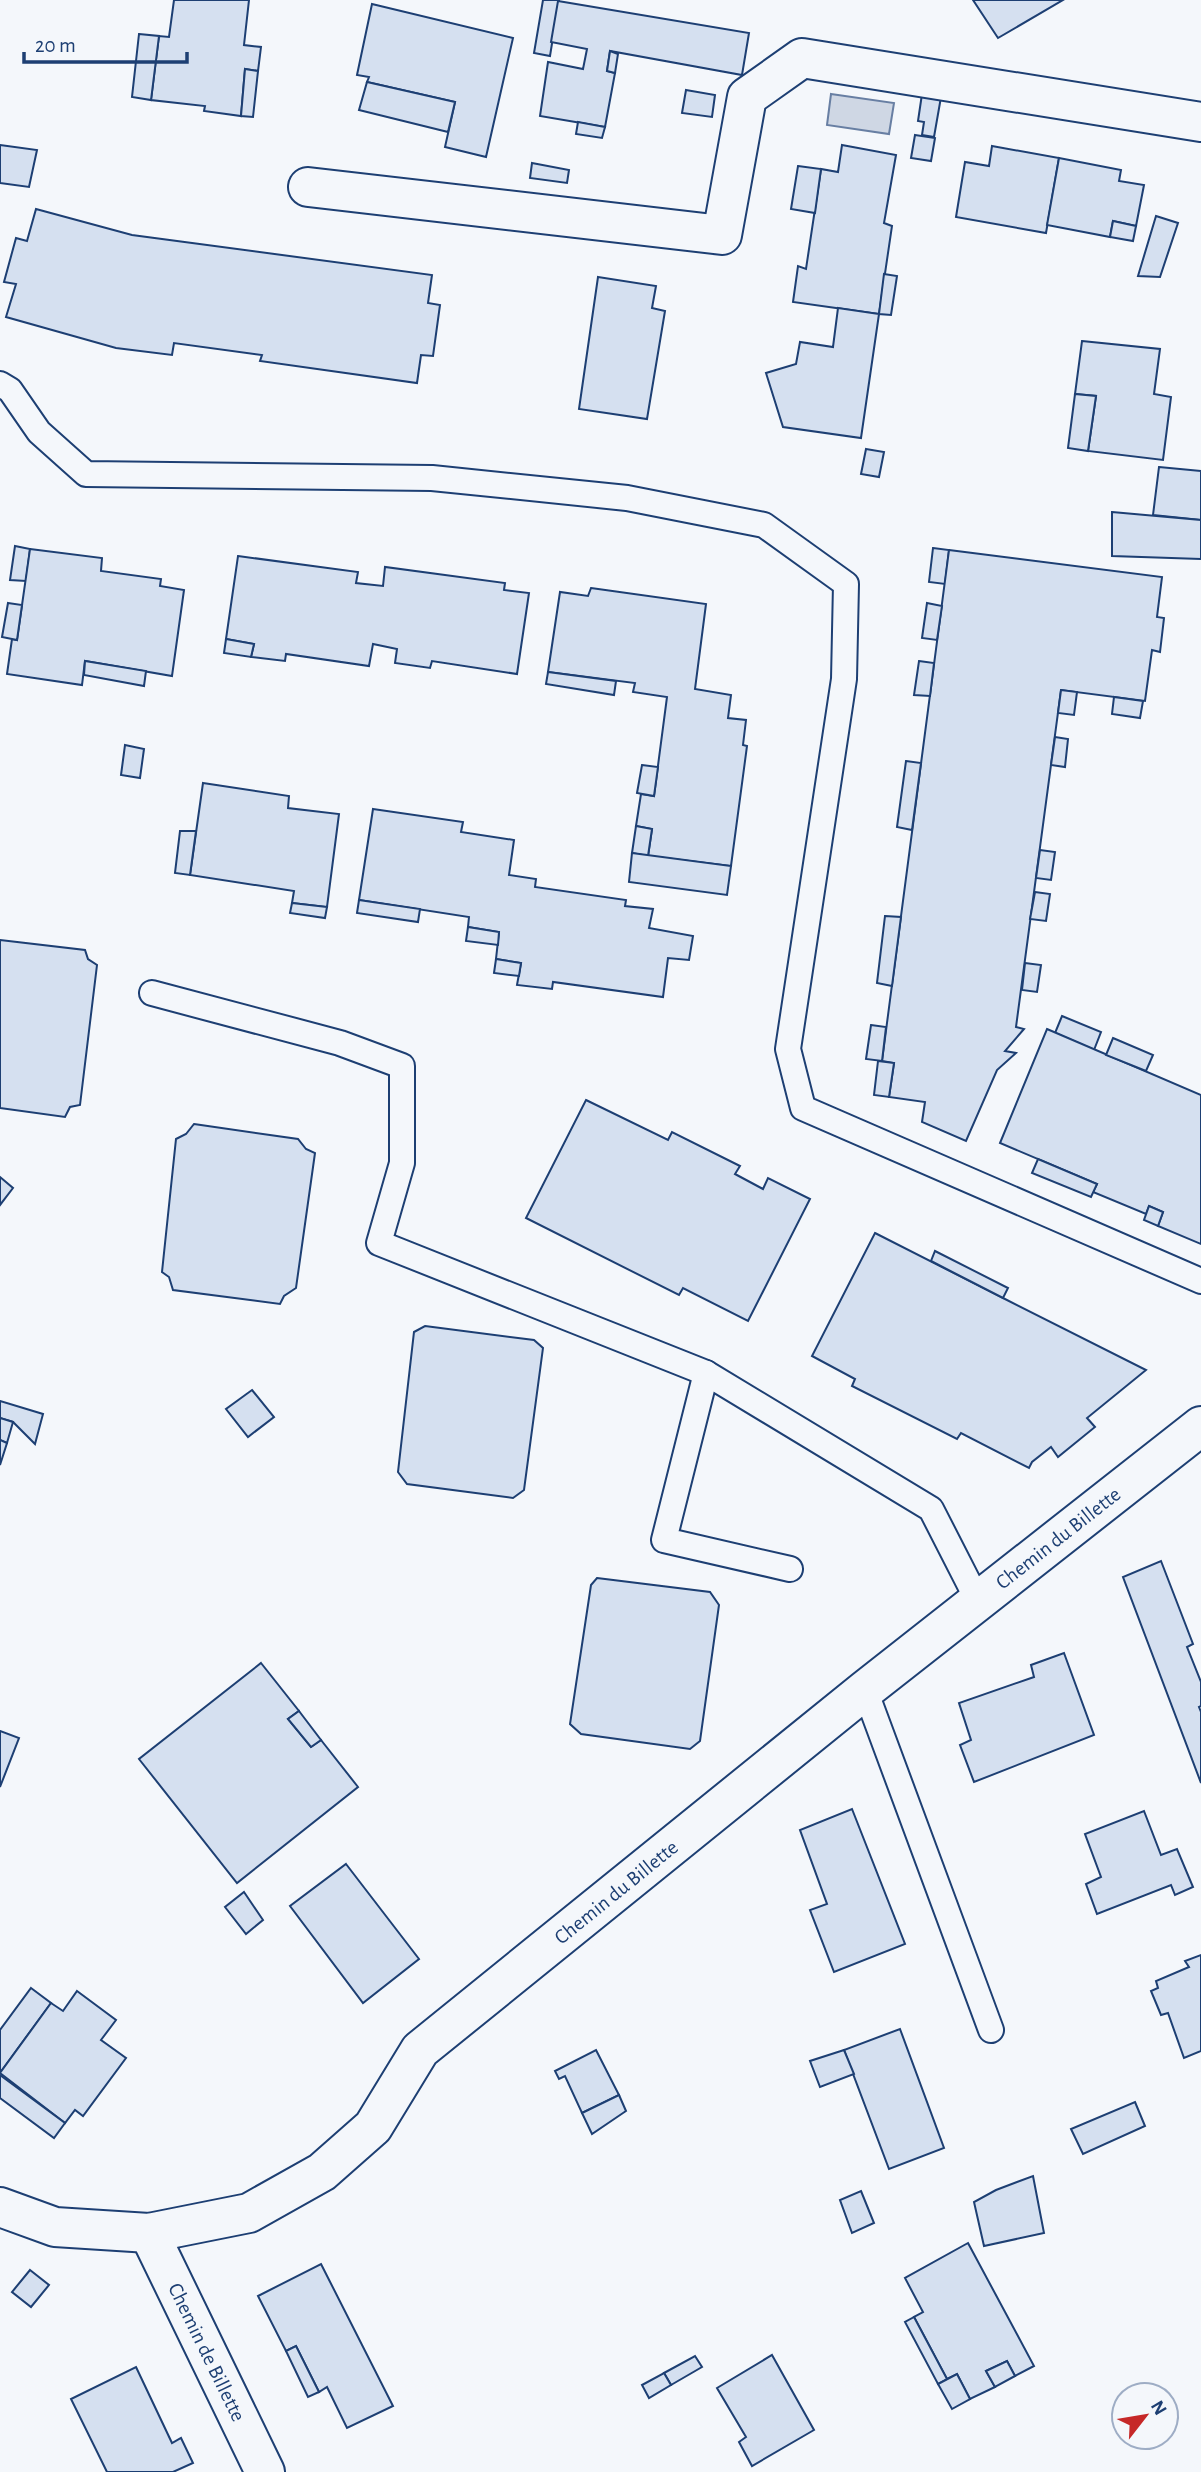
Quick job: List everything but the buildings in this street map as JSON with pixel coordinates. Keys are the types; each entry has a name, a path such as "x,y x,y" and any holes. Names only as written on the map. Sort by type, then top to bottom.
{"street":[{"path":"308,187 722,235 747,97 802,58 1201,122"},
{"name":"Chemin du Billette","path":"0,2207 55,2227 149,2233 249,2213 323,2172 373,2127 420,2050 865,1690 1201,1426"},
{"name":"Chemin de Billette","path":"149,2233 265,2472"}],"lane":[{"path":"0,384 10,390 39,432 86,474 432,478 627,498 764,525 846,584 844,679 788,1049 803,1108 1201,1281"},
{"path":"152,993 340,1043 402,1066 402,1163 379,1242 706,1373 931,1509 978,1601"},
{"path":"706,1373 664,1540 790,1569"},
{"path":"865,1690 991,2030"}],"shaded area":[{"path":"831,94 894,103 889,134 827,125"}]}
